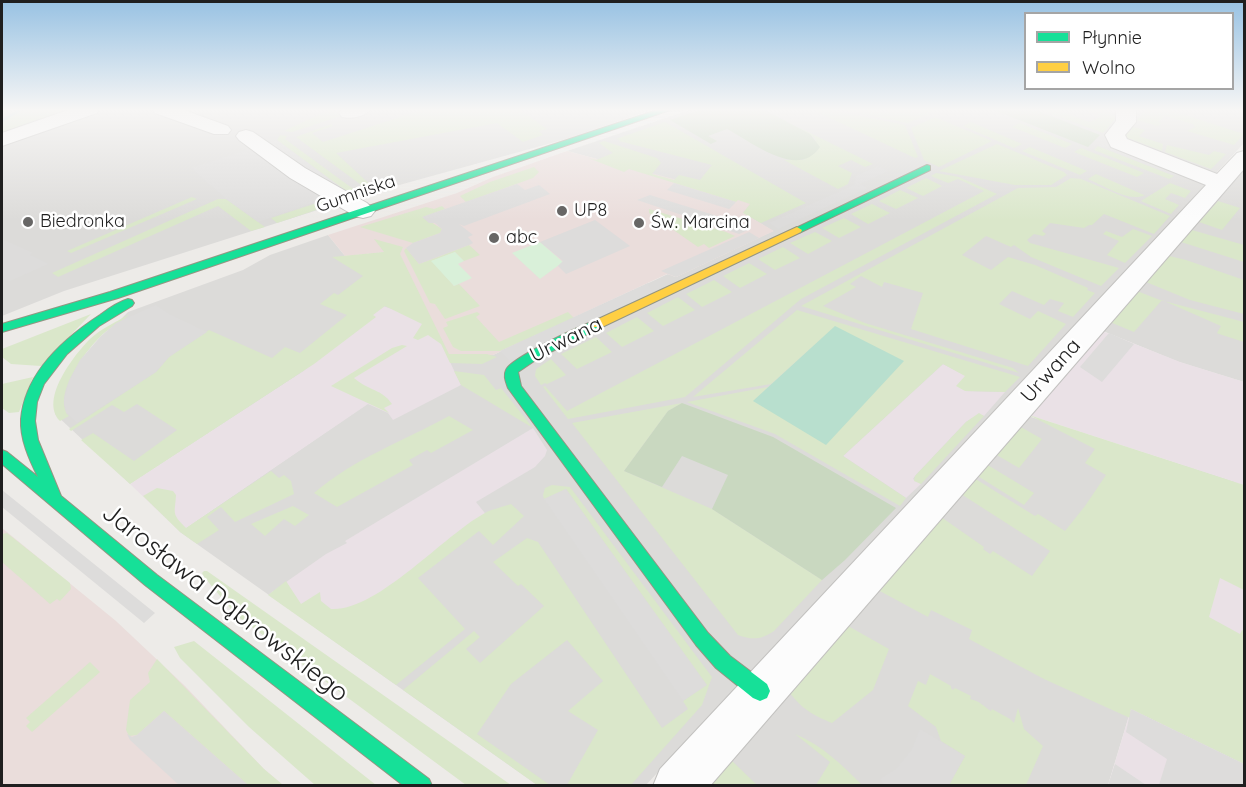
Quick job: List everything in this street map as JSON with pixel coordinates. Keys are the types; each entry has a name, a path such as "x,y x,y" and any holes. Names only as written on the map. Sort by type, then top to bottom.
{"street":[{"path":"257,146 333,195 353,203 363,211"},
{"name":"Gumniska","path":"2,328 114,295 559,146"},
{"path":"1125,146 1221,183"},
{"name":"Urwana","path":"677,786 760,691 928,509 1245,157"},
{"name":"Urwana","path":"760,691 723,662 702,639 515,388 511,377 512,370 546,349 927,168"},
{"name":"Gumniska","path":"57,501 31,444 28,419 32,399 61,353 76,337 115,309 192,278 260,246"},
{"name":"Gumniska","path":"10,340 114,295"},
{"name":"Jarosława Dąbrowskiego","path":"2,456 151,580 422,786"}],"shaded area":[{"path":"2,146 542,146 374,192 64,291 2,316"},
{"path":"259,146 285,146 346,191 258,222 226,199 191,168"},
{"path":"583,146 1241,146 646,785 537,785 180,532 368,403 303,372 130,484 55,414 55,394 60,381 128,312 243,270 270,255 328,235 345,256 396,251 487,354 493,355 668,274 676,277 773,231 743,213 674,180 567,151"},
{"path":"1098,146 1111,146 1180,173 1172,175"},
{"path":"567,151 754,200 743,213 774,231 676,277 667,274 493,355 446,354 396,251 345,256 328,235 457,193 493,177"},
{"path":"878,166 888,171 860,184 868,188 778,229 769,223 854,185 856,176"},
{"path":"1244,170 1244,382 1179,362 1103,331"},
{"path":"674,183 736,202 729,209 667,190"},
{"path":"517,184 525,190 539,185 550,194 464,226 459,224 473,235 468,237 473,243 419,264 406,248 440,233 442,229 422,217"},
{"path":"650,195 736,222 750,229 739,234 637,200"},
{"path":"595,220 630,246 566,274 558,266 563,261 540,242"},
{"path":"749,232 759,238 676,277 661,271"},
{"path":"2,239 33,253 30,255 48,264 10,281 2,279"},
{"path":"648,283 652,293 509,361 500,351"},
{"path":"156,305 171,315 207,332 169,357 156,372 77,423 66,413 64,401 69,381 80,360 116,323"},
{"path":"383,306 431,322 461,385 393,420 388,413 368,404 180,532 130,484 302,372"},
{"path":"1102,331 1180,362 1244,382 1244,673 1162,637 1235,482 1029,415"},
{"path":"1109,333 1134,344 1102,382 1080,367"},
{"path":"943,364 966,376 965,391 1005,392 984,416 979,414 966,422 915,476 913,479 921,484 906,498 843,456"},
{"path":"1028,416 1236,482 1244,673 1244,764 1131,709 1108,785 709,786"},
{"path":"533,428 547,450 545,456 535,467 476,502 488,517 331,636 269,594 326,554 347,543 345,541"},
{"path":"566,489 707,685 683,701 544,499"},
{"path":"2,490 155,613 144,623 2,507"},
{"path":"2,528 116,621 185,686 264,769 283,785 2,785"},
{"path":"1131,709 1244,764 1244,785 1108,786"},
{"path":"1131,709 1244,764 1244,785 1159,785 1167,759 1126,732"},
{"path":"164,711 248,785 179,785 130,740 127,734 132,737 137,735"},
{"path":"920,729 965,756 949,785 884,785 880,779 896,769 912,749"},
{"path":"1115,764 1146,785 1108,785"}],"green space":[{"path":"285,146 294,146 356,191 346,191"},
{"path":"308,146 375,146 336,153 376,190 368,190"},
{"path":"603,146 619,146 657,158 661,163 652,174 674,180 679,175 700,180 712,165 637,146 706,146 806,203 761,223 743,213 750,204 738,200 736,202 629,169 624,172 588,158 596,160 613,153"},
{"path":"756,146 820,147 811,156 800,160 787,159"},
{"path":"816,146 836,146 873,164 865,167 851,160 838,166 852,173 848,184 838,189 784,160 803,160 817,151"},
{"path":"889,146 913,146 918,157 915,158"},
{"path":"918,146 982,146 939,167 924,160"},
{"path":"993,146 1001,146 1067,175 1051,185 1015,185 939,171"},
{"path":"1098,146 1174,176 1169,179 1094,150"},
{"path":"1148,146 1163,146 1162,151"},
{"path":"1167,146 1170,146 1209,155 1214,151 1226,154 1211,169 1165,152"},
{"path":"1030,147 1087,171 1080,175 1022,151"},
{"path":"1081,148 1144,173 1137,177 1074,152"},
{"path":"534,167 539,172 533,178 466,202 460,196 490,182"},
{"path":"936,173 959,177 997,194 801,299 685,397 568,419 543,387 545,386 567,411 984,191 958,179 948,183 931,176"},
{"path":"1096,174 1145,195 1131,197 1088,179"},
{"path":"926,178 942,186 923,196 906,188"},
{"path":"1071,178 1081,179 1170,216 1154,234 1104,214 1092,225 1084,228 1050,223 1042,231 1046,234 1043,236 1034,234 1027,240 1030,243 1119,268 1101,286 1031,257 1014,245 1011,247 986,236 962,255 991,270 1008,257 1035,265 1095,293 1073,317 1058,311 1064,303 1050,299 1044,305 1012,291 999,304 1030,319 1038,311 1066,324 1028,366 911,329 923,293 884,282 882,287 861,276 850,284 856,287 823,306 865,323 1013,368 1019,373 801,306 1018,188 1056,187"},
{"path":"1170,183 1191,191 1185,198 1171,193 1165,199 1179,205 1171,214 1141,201"},
{"path":"900,190 918,198 896,209 879,201"},
{"path":"192,197 197,199 71,253 67,251"},
{"path":"218,199 226,199 265,227 251,231 218,206 58,277 52,273"},
{"path":"326,200 331,205 277,223 271,218"},
{"path":"1218,201 1240,208 1222,230 1199,222"},
{"path":"872,204 890,213 868,224 851,214"},
{"path":"442,206 445,209 423,217 442,229 440,233 413,243 360,227 426,207 434,209"},
{"path":"649,209 735,236 709,248 704,244 698,247 649,213"},
{"path":"844,218 861,227 839,238 822,228"},
{"path":"1133,229 1152,236 1125,263 1107,255 1119,241 1103,234 1106,231 1122,237"},
{"path":"1192,230 1244,245 1244,262 1181,242"},
{"path":"815,232 832,241 808,254 790,243"},
{"path":"374,239 403,247 400,254 449,354 487,354 497,357 482,364 450,363 441,344 428,335 418,340 413,338 422,324 385,306 373,315 376,317 314,364 130,484 81,440 93,433 134,461 177,430 137,404 124,412 112,405 71,431 69,429 156,372 169,357 209,330 272,358 285,347 300,353 347,315 320,304 334,293 338,295 363,276 332,257 384,252"},
{"path":"540,242 563,262 540,279 512,253"},
{"path":"469,245 480,255 464,261 455,252 432,261 454,286 459,284 480,306 445,319 435,304 430,303 404,251 406,248 419,264"},
{"path":"783,247 800,258 775,270 758,259"},
{"path":"455,252 464,261 458,264 472,278 454,286 431,261"},
{"path":"1169,256 1244,280 1244,314 1190,300 1146,282"},
{"path":"749,263 767,274 740,288 723,276"},
{"path":"714,280 732,292 702,307 686,294"},
{"path":"1137,291 1162,300 1134,332 1110,322"},
{"path":"678,297 695,310 663,326 647,313"},
{"path":"1165,301 1244,322 1244,342 1217,333 1221,326"},
{"path":"797,310 1020,377 1005,392 965,391 956,386 965,376 943,364 843,456 906,498 900,506 775,434 687,402 768,387 753,401 835,326 771,384 693,397"},
{"path":"477,312 480,314 476,317 499,342 568,312 574,318 500,351 461,351 453,347 443,328 448,326 446,322"},
{"path":"91,314 41,366 11,364 2,357 2,349"},
{"path":"129,314 103,334 80,361 64,396 69,416 60,421 55,412 54,402 56,390 68,366 94,335"},
{"path":"637,317 654,331 622,347 606,333"},
{"path":"835,326 904,361 826,445 753,401"},
{"path":"596,337 612,352 577,369 561,354"},
{"path":"407,346 354,378 388,399 392,404 384,408 389,413 331,386 392,348"},
{"path":"551,359 566,375 541,385 535,376 536,369"},
{"path":"454,371 484,375 496,390 501,388 533,428 461,385"},
{"path":"33,377 19,412 9,413 2,408 2,384"},
{"path":"682,403 668,411 624,471 712,509 822,580 774,631 761,638 738,635 572,423"},
{"path":"682,403 773,437 896,508 822,580 712,509 728,475 682,456 662,487 624,471 668,411"},
{"path":"979,413 984,416 921,484 914,481 915,476 966,422"},
{"path":"1029,415 1244,485 1244,590 1220,578 1209,617 1240,634 1242,630 1244,631 1244,764 1131,709 1130,718 1044,679 969,639 972,630 931,610 928,617 878,590 941,517 984,547 983,549 990,554 993,551 1032,576 1050,551 961,494 974,478 1035,516 1038,514 1065,531 1106,475 1085,463 1095,449"},
{"path":"449,416 473,430 431,453 427,450 409,460 413,465 337,507 314,493 362,460"},
{"path":"1019,426 1042,439 1019,468 995,454"},
{"path":"986,464 1034,493 1024,505 976,475"},
{"path":"271,471 279,478 284,475 291,481 294,494 235,522 221,507 207,517 219,530 197,544 180,532 143,496 157,488 173,491 176,495 176,516 186,528"},
{"path":"552,485 570,487 712,677 702,705 630,786 567,785 598,730 568,711 603,681 567,640 511,684 477,734 550,785 537,785 403,690 474,631 480,637 466,649 480,663 544,606 521,584 518,586 493,562 527,538 538,542 662,728 688,709 683,701 706,685 566,489 544,499 545,488"},
{"path":"511,504 524,516 493,545 479,531 418,578 465,629 396,685 268,595 286,581 301,604 320,592 321,601 331,609 349,607 389,586 485,513"},
{"path":"293,506 309,515 295,526 284,519 265,536 251,524"},
{"path":"7,533 70,583 71,589 60,601 57,599 50,604 2,562 2,534"},
{"path":"204,571 511,785 466,785 237,616 204,577 202,573"},
{"path":"848,626 889,649 873,690 832,723 808,711 790,693"},
{"path":"194,641 376,785 315,785 249,727 180,658 174,647"},
{"path":"157,659 264,769 283,785 248,785 164,711 137,735 129,736 126,730 130,700 150,682 148,673"},
{"path":"90,662 100,672 32,732 26,726 30,722 26,718"},
{"path":"930,674 951,686 953,690 955,688 971,696 970,699 1014,723 1018,708 1024,729 1043,746 1026,785 949,785 965,756 941,741 936,727 908,706 918,681 926,685"},
{"path":"795,734 823,750 862,785 816,785 830,762"},
{"path":"731,760 757,785 709,786"}],"traffic: fast":[{"path":"2,328 114,295 559,146"},
{"path":"797,230 927,168"},
{"path":"54,494 37,459 31,440 28,421 31,402 38,384 63,351 95,323 128,303"},
{"path":"598,324 535,354 512,370 511,377 515,388 702,639 723,662 760,691"},
{"path":"2,456 151,580 422,786"}],"traffic: slow":[{"path":"598,324 797,230"}],"place":[{"name":"UP8","path":"562,211"},
{"name":"Biedronka","path":"28,222"},
{"name":"Św. Marcina","path":"639,223"},
{"name":"abc","path":"494,238"}]}
